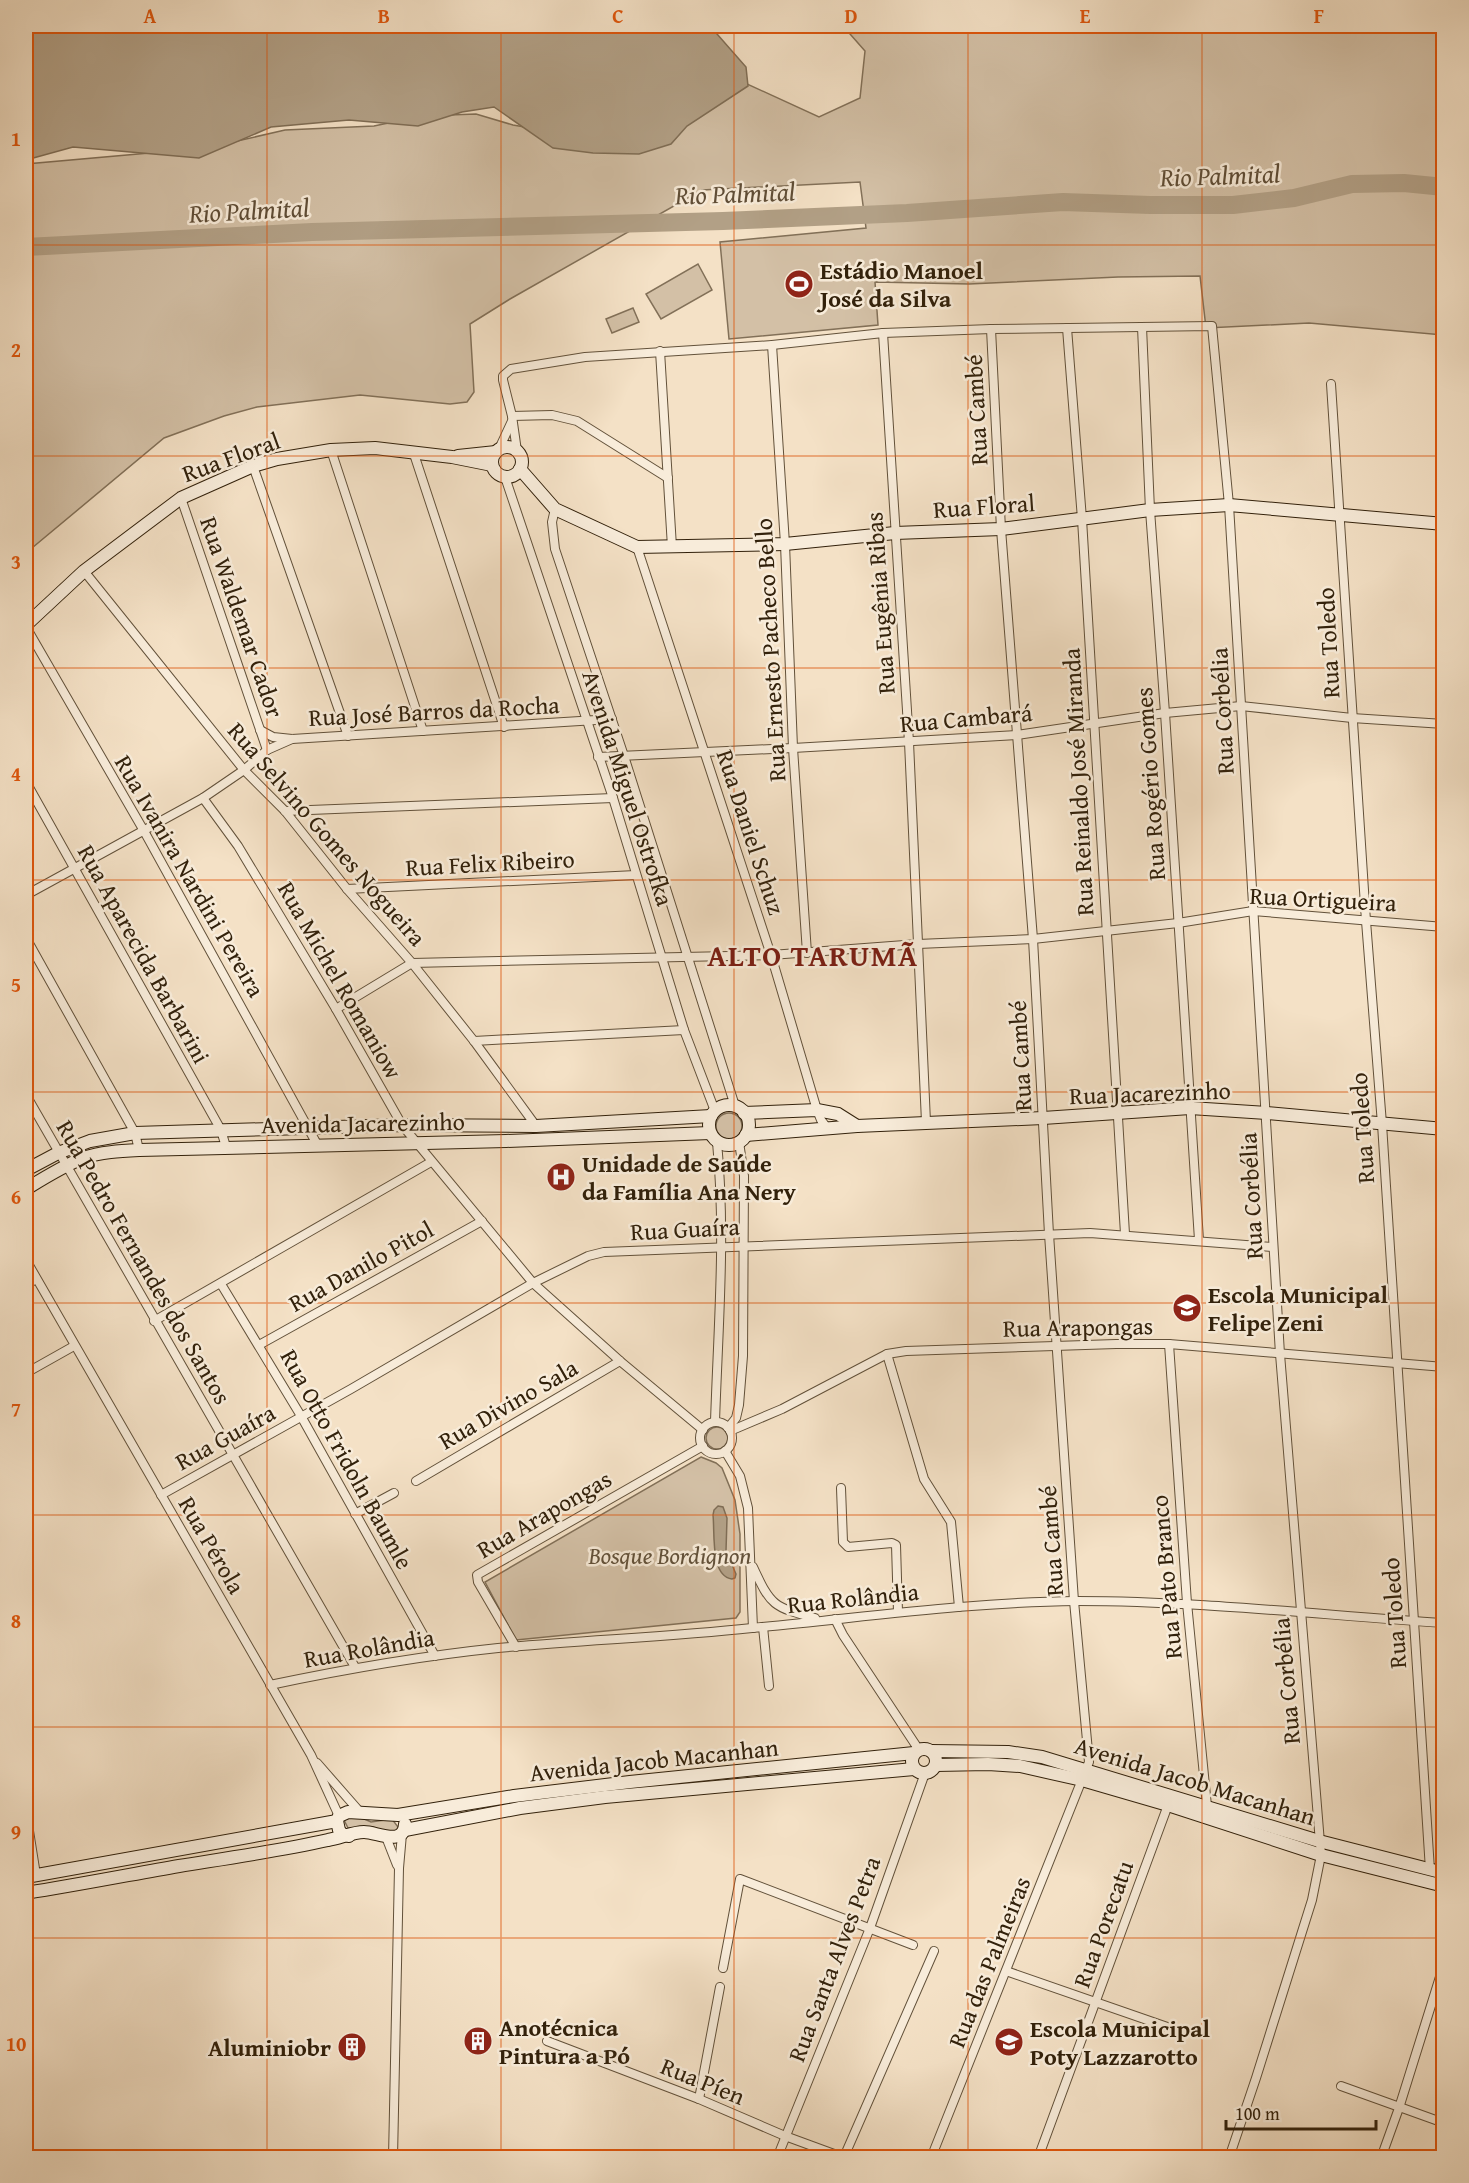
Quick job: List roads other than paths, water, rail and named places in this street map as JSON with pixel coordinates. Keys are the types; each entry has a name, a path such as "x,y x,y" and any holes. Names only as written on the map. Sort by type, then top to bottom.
{"street":[{"name":"Rua Corbélia","path":"1142,327 1212,326 1229,505 1280,1354 1299,1613 1321,1855 1312,1900 1256,2078 1228,2157"},
{"name":"Rua Reinaldo José Miranda","path":"1067,327 1082,519 1125,1234"},
{"path":"512,418 492,459 496,473 507,477 516,474 520,469 522,459 517,450 512,418 503,380 503,376 511,369 585,357 772,345 883,333 1142,327"},
{"name":"Rua Rogério Gomes","path":"1142,327 1149,510 1165,713 1199,1239"},
{"name":"Rua Cambé","path":"991,329 1001,529 1033,939 1049,1234 1074,1601 1089,1762 1084,1775"},
{"name":"Rua Eugênia Ribas","path":"883,333 909,742 926,1122"},
{"name":"Rua Ernesto Pacheco Bello","path":"772,345 785,544 793,748 807,953"},
{"path":"660,351 672,547"},
{"name":"Rua Toledo","path":"1330,384 1382,1125 1430,1870"},
{"path":"512,418 552,415 577,421 668,478"},
{"path":"497,451 508,447 517,450"},
{"name":"Rua Floral","path":"26,626 84,571 181,498 253,466 277,459 330,450 375,448 413,451 492,465"},
{"path":"330,450 423,731"},
{"path":"413,451 504,726"},
{"name":"Rua Floral","path":"452,457 497,451"},
{"path":"253,466 348,736"},
{"name":"Rua Floral","path":"520,469 555,509 637,547 785,544 896,533 1001,529 1149,510 1229,505 1443,524"},
{"name":"Rua Floral","path":"507,477 541,495"},
{"name":"Avenida Miguel Ostrofka","path":"507,477 613,798 684,1030 713,1114"},
{"name":"Rua Waldemar Cador","path":"181,498 267,750"},
{"name":"Avenida Miguel Ostrofka","path":"555,509 552,522 555,549 740,1110"},
{"name":"Rua Daniel Schuz","path":"637,547 771,955 817,1110 828,1129"},
{"name":"Rua Selvino Gomes Nogueira","path":"84,571 244,770 285,811 347,889 412,963 474,1041 536,1126"},
{"name":"Rua Ivanira Nardini Pereira","path":"26,626 144,831 311,1129 318,1146"},
{"name":"Rua Cambará","path":"598,757 1017,735 1165,713 1241,706 1352,718 1443,724"},
{"name":"Rua José Barros da Rocha","path":"260,730 273,737 292,739 612,719"},
{"path":"26,895 203,798 244,770 267,750 292,739"},
{"name":"Rua Aparecida Barbarini","path":"26,782 221,1130 226,1147"},
{"name":"Rua Michel Romaniow","path":"203,798 238,846 336,1009 402,1125 431,1162 533,1283 620,1361 703,1430"},
{"path":"285,811 613,798"},
{"name":"Rua Felix Ribeiro","path":"347,889 636,875"},
{"name":"Rua Ortigueira","path":"412,963 807,953 918,944 1033,939 1178,923 1253,911 1443,927"},
{"path":"26,938 135,1133 139,1150"},
{"path":"336,1009 412,963"},
{"path":"474,1041 684,1030"},
{"name":"Rua Pedro Fernandes dos Santos","path":"26,1095 355,1667"},
{"path":"715,1422 721,1316 721,1246 719,1167 709,1123 713,1114 724,1106 740,1110 817,1110 838,1114 857,1126"},
{"name":"Rua Jacarezinho","path":"743,1138 857,1126 1043,1118 1190,1108 1443,1130"},
{"path":"729,1429 736,1418 743,1356 745,1246 743,1138 749,1124 740,1110"},
{"name":"Avenida Jacarezinho","path":"26,1170 58,1153 90,1141 135,1133 402,1125 536,1126 713,1114"},
{"path":"713,1137 730,1145 743,1138"},
{"name":"Avenida Jacarezinho","path":"26,1190 65,1166 97,1155 139,1150 713,1137"},
{"path":"154,1321 431,1162"},
{"name":"Rua Danilo Pitol","path":"260,1345 482,1221"},
{"name":"Rua Guaíra","path":"161,1495 533,1283 588,1256 604,1252 1049,1234 1125,1234 1273,1246"},
{"name":"Rua Pérola","path":"26,1260 311,1755 338,1819"},
{"path":"26,1285 36,1279"},
{"name":"Rua Otto Fridoln Baumle","path":"221,1284 302,1416 435,1656"},
{"name":"Rua Arapongas","path":"729,1429 782,1409 887,1354 906,1351 1169,1344 1443,1367"},
{"name":"Rua Pato Branco","path":"1169,1344 1187,1603 1207,1806"},
{"path":"26,1373 74,1346"},
{"path":"887,1354 924,1479 951,1522 959,1607"},
{"name":"Rua Divino Sala","path":"416,1481 620,1361"},
{"path":"715,1422 729,1429 732,1440 725,1451 713,1453 703,1446 700,1437 706,1425 715,1422"},
{"name":"Rua Arapongas","path":"516,1647 478,1582 477,1575 703,1446"},
{"path":"725,1451 740,1476 748,1508 753,1628"},
{"path":"841,1488 843,1542 848,1547 892,1543 896,1545 898,1612"},
{"path":"356,1514 394,1493"},
{"path":"752,1564 766,1595 772,1601 790,1612 822,1620"},
{"name":"Rua Rolândia","path":"270,1685 355,1667 435,1656 959,1607 1074,1601 1187,1603 1443,1623"},
{"path":"836,1618 843,1635 922,1751 936,1757 936,1766 930,1772 920,1771 912,1761 922,1751"},
{"path":"763,1627 769,1686"},
{"name":"Avenida Jacob Macanhan","path":"31,1876 338,1819 348,1812 398,1815 514,1796 630,1782 863,1760 922,1751 1008,1752 1042,1757 1084,1775 1168,1805 1321,1855 1443,1886"},
{"name":"Rua Pérola","path":"311,1755 359,1811"},
{"name":"Avenida Jacob Macanhan","path":"936,1766 988,1764 1084,1775 1207,1806 1319,1841 1443,1873"},
{"name":"Avenida Jacob Macanhan","path":"26,1893 287,1850 365,1832 386,1838 404,1832 520,1808 605,1797 920,1771"},
{"name":"Rua Santa Alves Petra","path":"777,2157 870,1928 920,1771"},
{"name":"Rua das Palmeiras","path":"931,2157 1084,1775"},
{"name":"Rua Porecatu","path":"1038,2157 1168,1805"},
{"path":"26,1812 31,1876"},
{"path":"393,2157 399,1868 404,1832 404,1818 398,1815"},
{"path":"338,1819 342,1834 349,1836"},
{"path":"386,1838 399,1868"},
{"path":"723,1968 740,1879 912,1945"},
{"path":"844,2157 934,1951"},
{"path":"1381,2157 1399,2108 1443,1964"},
{"path":"1006,1971 1176,2030"},
{"path":"699,2099 720,1987"},
{"name":"Rua Píen","path":"547,2041 699,2099 785,2136 844,2157"},
{"path":"1341,2086 1443,2123"}],"waterway":[{"name":"Rio Palmital","path":"26,247 312,232 723,221 907,213 1063,202 1233,205 1294,198 1352,184 1404,183 1444,187"}],"place":[{"name":"Estádio Manoel José da Silva","path":"799,284"},
{"name":"Unidade de Saúde da Família Ana Nery","path":"561,1177"},
{"name":"Escola Municipal Felipe Zeni","path":"1187,1308"},
{"name":"Anotécnica Pintura a Pó","path":"478,2041"},
{"name":"Escola Municipal Poty Lazzarotto","path":"1009,2042"},
{"name":"Aluminiobr","path":"352,2047"}],"district":[{"name":"ALTO TARUMÃ","path":"813,955"}],"park label":[{"name":"Bosque Bordignon","path":"670,1555"}]}
